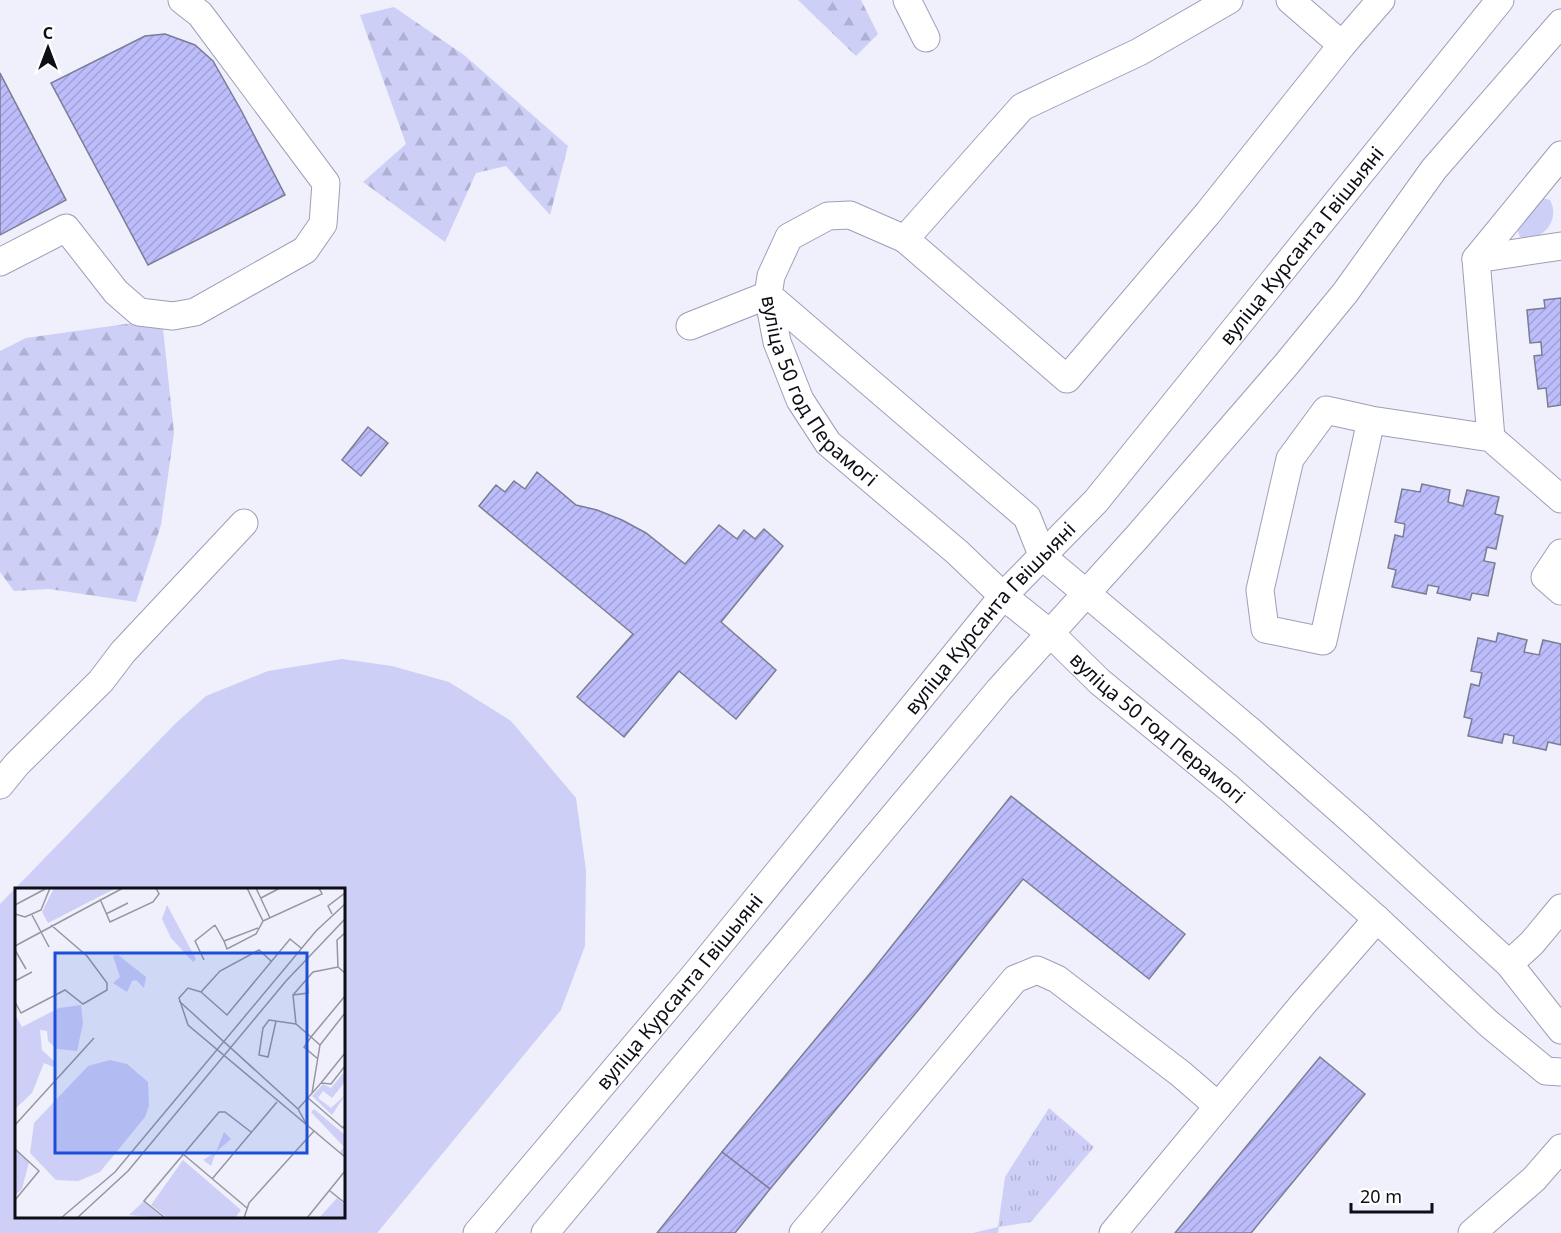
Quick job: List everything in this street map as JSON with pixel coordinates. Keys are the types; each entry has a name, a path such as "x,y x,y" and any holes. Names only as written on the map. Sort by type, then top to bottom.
{"street":[{"path":"0,262 66,228 116,292 139,312 173,316 195,312 305,250 323,224 326,183 200,14 182,0"},
{"path":"906,0 926,38"},
{"path":"905,239 1022,107 1139,52 1229,0"},
{"path":"1290,0 1342,45"},
{"path":"690,326 768,295 771,276 789,237 828,216 850,215 905,239 1067,379 1208,213 1342,45 1381,0"},
{"name":"вуліца Курсанта Гвішыяні","path":"477,1233 693,977 1003,596 1096,501 1500,0"},
{"path":"545,1233 999,690 1138,536 1300,347 1345,293 1434,169 1561,23"},
{"path":"1491,438 1476,259 1561,160"},
{"path":"1476,259 1561,246"},
{"name":"вуліца 50 год Перамогі","path":"768,295 1027,517 1043,556 1358,825 1509,964 1561,1030"},
{"name":"вуліца 50 год Перамогі","path":"768,295 777,342 795,388 800,400 828,443 957,552 1003,596 1051,634 1100,682 1229,788 1377,919 1488,1023 1546,1071 1561,1072"},
{"path":"1371,420 1323,641 1266,629 1260,590 1290,459 1326,410 1371,420 1491,438 1561,499"},
{"path":"0,785 17,764 101,681 123,652 244,523"},
{"path":"1561,553 1545,577 1561,591"},
{"path":"1509,964 1532,943 1561,908"},
{"path":"1113,1233 1377,919"},
{"path":"803,1233 1015,979 1037,970 1058,979 1181,1074 1218,1106"},
{"path":"1472,1233 1534,1179 1561,1148"}],"green space":[{"path":"798,0 861,0 878,34 856,56"},
{"path":"394,7 464,55 568,146 550,215 506,166 476,173 445,242 363,182 406,144 360,15"},
{"path":"1542,198 1550,200 1553,208 1551,222 1536,237 1520,237 1517,229"},
{"path":"162,319 174,433 161,525 136,602 49,589 14,591 0,572 0,351 26,338"},
{"path":"342,659 392,666 449,682 511,721 576,798 586,870 585,946 561,1010 377,1233 0,1233 0,904 15,889 15,1218 345,1218 345,888 16,888 176,723 206,696 268,671"},
{"path":"1049,1108 1094,1147 1031,1222 999,1227 998,1233 973,1233 998,1227 1005,1177"}],"building":[{"path":"165,34 195,45 213,61 285,195 148,265 51,83 145,36"},
{"path":"0,73 66,200 0,235"},
{"path":"1561,298 1561,405 1548,407 1546,388 1538,389 1534,356 1542,355 1541,342 1530,343 1527,310 1545,308 1544,300"},
{"path":"368,427 388,443 361,476 342,460"},
{"path":"537,472 576,505 622,520 646,533 685,564 719,525 737,539 744,530 755,539 764,529 783,546 721,622 776,670 736,719 679,671 624,737 577,697 633,634 479,506 496,485 505,492 514,481 525,489"},
{"path":"1422,484 1450,490 1448,502 1463,506 1467,490 1499,497 1495,514 1503,516 1496,549 1487,547 1484,561 1495,563 1488,596 1472,593 1470,600 1437,593 1439,587 1428,585 1426,594 1392,587 1396,570 1388,568 1395,535 1403,537 1405,524 1395,522 1402,489 1420,492"},
{"path":"1498,633 1527,640 1524,652 1539,655 1543,640 1561,644 1561,745 1548,742 1546,750 1513,743 1514,736 1504,734 1502,743 1468,736 1472,719 1464,717 1471,684 1479,686 1482,673 1471,671 1478,638 1496,642"},
{"path":"1011,796 1185,934 1149,979 1023,879 770,1189 722,1152 872,971"},
{"path":"1320,1057 1365,1094 1251,1233 1175,1233"},
{"path":"722,1152 770,1189 735,1233 657,1233"}]}
